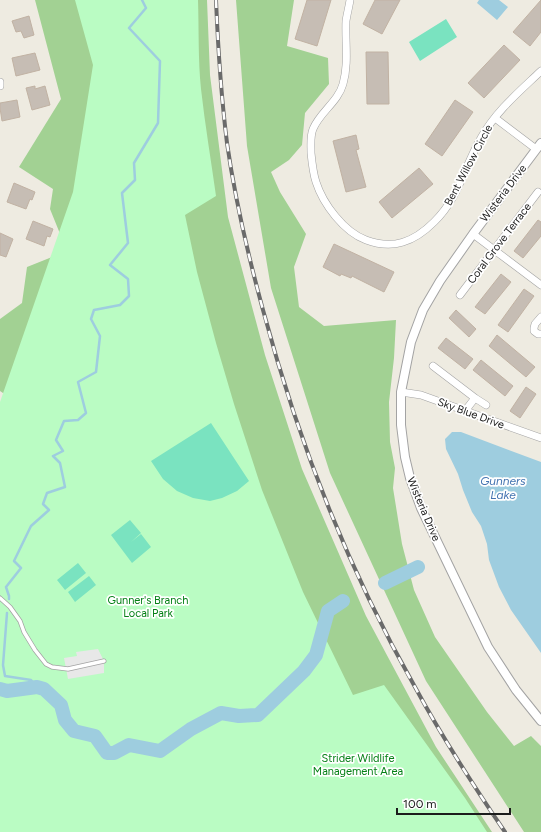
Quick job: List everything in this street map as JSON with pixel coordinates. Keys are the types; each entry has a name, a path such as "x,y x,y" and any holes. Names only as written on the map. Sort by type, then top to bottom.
{"street":[{"name":"Bent Willow Circle","path":"350,0 346,20 347,69 341,92 318,120 312,130 311,140 313,170 320,192 335,217 350,232 370,242 386,245 408,242 434,222 448,207 456,194 470,160 490,123 500,110 541,71"},
{"name":"Bent Willow Circle","path":"494,118 539,146"},
{"name":"Wisteria Drive","path":"539,146 473,234 440,281 423,310 411,342 401,392 401,425 404,457 421,508 488,647 516,690 541,721"},
{"name":"Coral Grove Terrace","path":"460,295 538,192"},
{"path":"473,234 541,285"},
{"path":"541,317 534,328 534,331 541,334"},
{"path":"433,366 486,405"},
{"name":"Sky Blue Drive","path":"401,392 421,395 541,438"},
{"path":"465,411 475,398"}],"lane":[{"path":"0,598 20,621 24,632 46,664 52,667 68,669 104,661"}],"green space":[{"name":"Gunner's Branch Local Park","path":"35,0 207,0 210,75 228,217 265,355 302,469 366,616 436,747 492,832 0,832 0,454 18,403 0,391 0,319 22,303 27,267 67,251 50,209 53,189 19,167 61,99"},
{"name":"Gunner's Branch Local Park","path":"75,0 198,0 201,89 216,196 185,215 197,272 216,343 262,490 303,592 353,695 384,685 465,798 487,832 0,832 0,402 73,192 93,65"},
{"path":"236,0 294,0 287,46 328,58 329,84 305,113 302,145 289,160 271,172 280,192 306,234 294,267 299,307 324,326 396,320 394,358 389,402 390,442 395,468 393,488 402,544 414,590 435,637 487,712 514,746 531,736 541,746 541,832 524,832 426,681 330,473 271,288 247,146"},
{"path":"446,19 457,37 420,61 409,42"},
{"path":"211,423 249,481 237,491 222,498 210,501 193,498 177,491 163,479 151,461"},
{"path":"130,520 141,533 131,542 141,534 151,547 132,563 111,535"},
{"path":"78,563 86,573 65,590 57,580"},
{"path":"89,576 96,585 75,602 68,592"}],"shaded area":[{"path":"98,649 104,661 104,673 68,679 64,658 77,656 76,652"}],"water":[{"path":"479,0 499,0 508,7 497,20 477,3"},
{"name":"Gunners Lake","path":"452,432 461,432 541,462 541,653 511,610 499,587 489,560 487,544 481,526 472,512 458,474 446,449 445,439"}],"building":[{"path":"307,0 331,0 317,46 295,39"},
{"path":"375,0 400,0 382,34 363,24"},
{"path":"541,0 541,32 530,46 513,32"},
{"path":"29,16 34,35 24,38 21,31 16,32 12,21"},
{"path":"504,45 520,60 484,98 468,83"},
{"path":"366,52 388,52 389,104 367,104"},
{"path":"35,53 40,70 16,76 12,58"},
{"path":"35,86 35,89 45,86 50,105 32,110 26,88"},
{"path":"17,100 20,117 2,121 0,103"},
{"path":"455,100 473,112 442,156 425,144"},
{"path":"356,135 359,149 356,150 366,187 346,192 333,141"},
{"path":"419,168 433,184 392,218 379,202"},
{"path":"14,183 35,192 26,209 7,202"},
{"path":"538,220 541,222 541,236 523,258 514,251"},
{"path":"33,221 53,229 50,237 47,236 44,246 26,239"},
{"path":"0,233 13,239 6,257 0,255"},
{"path":"334,244 394,272 384,292 352,276 351,278 341,274 340,276 323,267"},
{"path":"501,274 511,282 485,314 475,307"},
{"path":"524,289 534,296 508,332 498,325"},
{"path":"456,310 476,329 469,337 449,318"},
{"path":"497,335 535,367 526,377 489,346"},
{"path":"446,338 473,359 465,369 438,348"},
{"path":"481,360 513,386 505,396 473,370"},
{"path":"526,387 536,394 520,418 510,411"}],"waterway":[{"path":"9,599 6,587 21,568 14,561 31,526 49,510 43,504 47,493 65,487 60,463 53,456 63,451 56,440 64,421 78,420 86,413 78,382 96,372 100,336 91,319 94,310 120,305 129,296 128,279 110,265 128,243 122,193 135,180 134,163 158,123 160,61 129,28 146,8 142,0"},
{"path":"385,583 418,567"},
{"path":"0,689 7,691 37,687 44,689 61,705 65,720 74,731 95,736 107,753 114,753 129,745 160,751 191,729 221,713 239,716 258,715 304,671 316,655 328,611 343,601"},
{"path":"7,613 3,665 5,676 31,680 37,687"}],"railway":[{"path":"216,0 220,72 230,164 252,269 292,408 327,503 368,597 425,706 505,832"}],"park label":[{"name":"Strider Wildlife Management Area","path":"358,764"}]}
